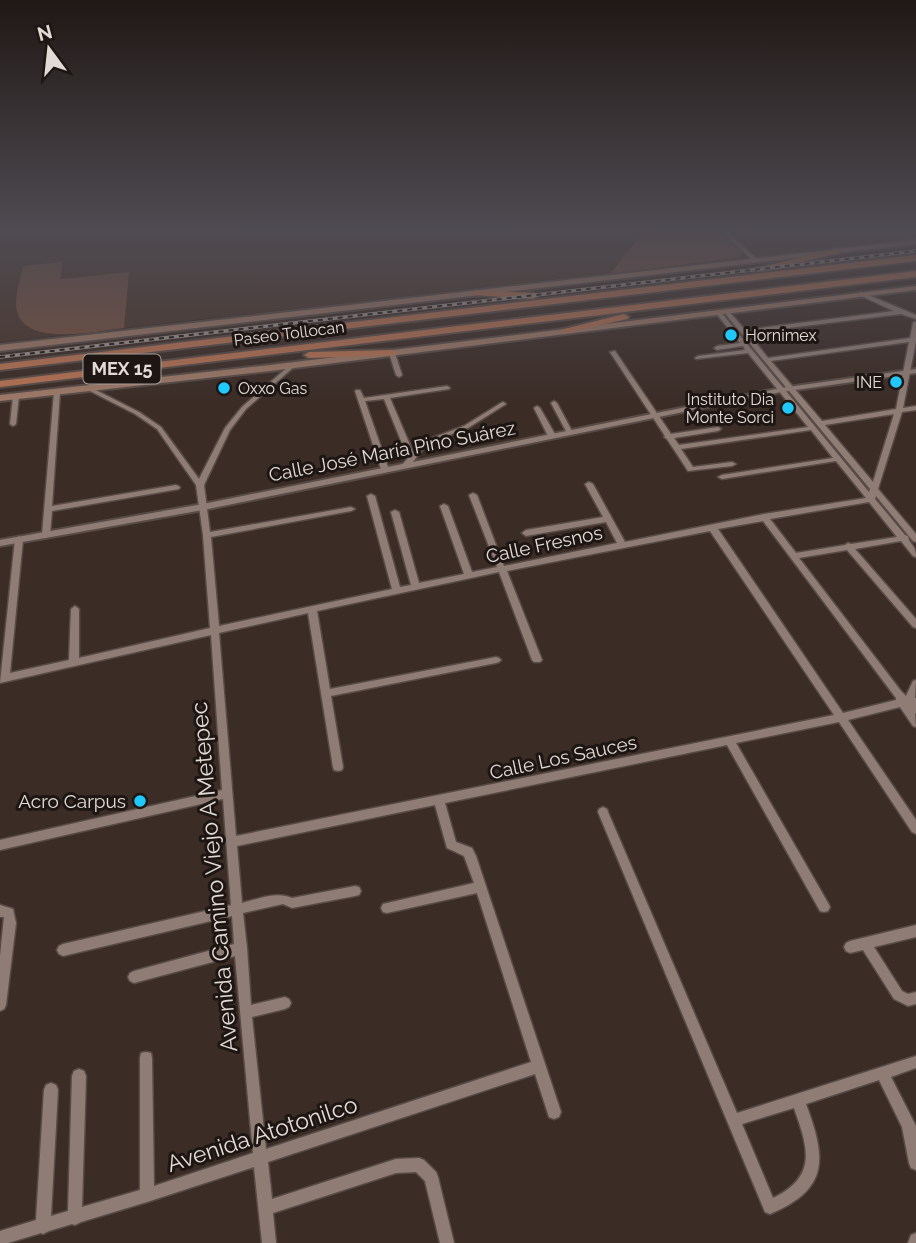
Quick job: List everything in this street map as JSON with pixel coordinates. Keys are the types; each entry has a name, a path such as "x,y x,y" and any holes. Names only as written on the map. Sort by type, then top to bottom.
{"highway":[{"name":"Paseo Tollocan","path":"0,367 665,287"},
{"name":"Paseo Tollocan","path":"0,384 807,287"},
{"path":"477,293 598,295"},
{"path":"565,330 714,298"},
{"path":"244,355 392,354"}],"main road":[{"path":"0,349 527,287"},
{"path":"0,398 392,354 565,330 916,288"},
{"path":"0,391 88,388"}],"street":[{"path":"861,294 916,317"},
{"path":"722,311 766,360 916,554"},
{"path":"722,311 747,348 786,389"},
{"path":"743,332 901,312"},
{"path":"873,495 912,371 916,323"},
{"path":"766,360 915,339"},
{"path":"717,348 747,348"},
{"path":"698,358 747,348"},
{"path":"613,352 691,469 732,464"},
{"path":"392,354 399,375"},
{"path":"88,388 137,413 159,428 200,485 234,419 292,366"},
{"name":"Calle José María Pino Suárez","path":"0,543 203,507 786,389 912,371"},
{"path":"361,400 447,388"},
{"path":"358,391 385,470"},
{"path":"46,535 57,392"},
{"path":"13,424 16,396"},
{"path":"386,397 411,457"},
{"path":"554,403 570,433"},
{"path":"405,466 426,442 466,427 503,404"},
{"path":"537,408 552,436"},
{"path":"676,448 916,408"},
{"path":"815,426 838,459 915,538"},
{"path":"668,437 718,429"},
{"path":"722,477 838,459"},
{"path":"589,484 622,544"},
{"name":"Avenida Camino Viejo A Metepec","path":"200,485 207,535 245,1012 269,1243"},
{"path":"47,509 176,486"},
{"path":"473,495 537,660"},
{"name":"Calle Fresnos","path":"2,679 215,629 873,495"},
{"path":"371,496 397,591"},
{"path":"444,506 469,576"},
{"path":"207,535 351,509"},
{"path":"395,512 416,587"},
{"path":"764,517 908,702 916,723"},
{"path":"526,533 608,519"},
{"path":"712,527 840,718 911,814 916,829"},
{"path":"794,556 915,538"},
{"path":"2,679 5,628 19,539"},
{"path":"849,546 916,625"},
{"path":"74,662 75,609"},
{"path":"312,610 338,767"},
{"path":"326,693 496,660"},
{"path":"908,702 916,684"},
{"name":"Calle Los Sauces","path":"232,842 908,702"},
{"path":"730,741 824,907"},
{"path":"0,845 228,793"},
{"path":"439,801 451,845 468,852 481,887 537,1067 554,1112"},
{"path":"603,812 770,1207 800,1190 813,1161 811,1137 798,1100"},
{"path":"387,908 481,887"},
{"path":"63,950 280,899 295,903 355,891"},
{"path":"0,911 9,913 0,1005"},
{"path":"850,947 916,931"},
{"path":"865,943 898,995 908,1000 916,998"},
{"path":"134,977 241,948"},
{"path":"245,1012 285,1003"},
{"path":"146,1059 147,1195"},
{"path":"735,1120 916,1062"},
{"name":"Avenida Atotonilco","path":"0,1238 147,1195 537,1067"},
{"path":"882,1073 909,1126 916,1163"},
{"path":"75,1217 79,1076"},
{"path":"43,1227 51,1090"},
{"path":"266,1208 396,1166 419,1165 431,1177 447,1243"}],"shaded area":[{"path":"0,287 484,287 0,342"},
{"path":"18,287 128,287 124,328 78,334 43,332 29,327 19,318 16,298"}],"railway":[{"path":"0,357 605,287"}],"place":[{"name":"Hornimex","path":"731,335"},
{"name":"INE","path":"896,382"},
{"name":"Oxxo Gas","path":"224,388"},
{"name":"Instituto Dia Monte Sorci","path":"788,408"},
{"name":"Acro Carpus","path":"140,801"}]}
